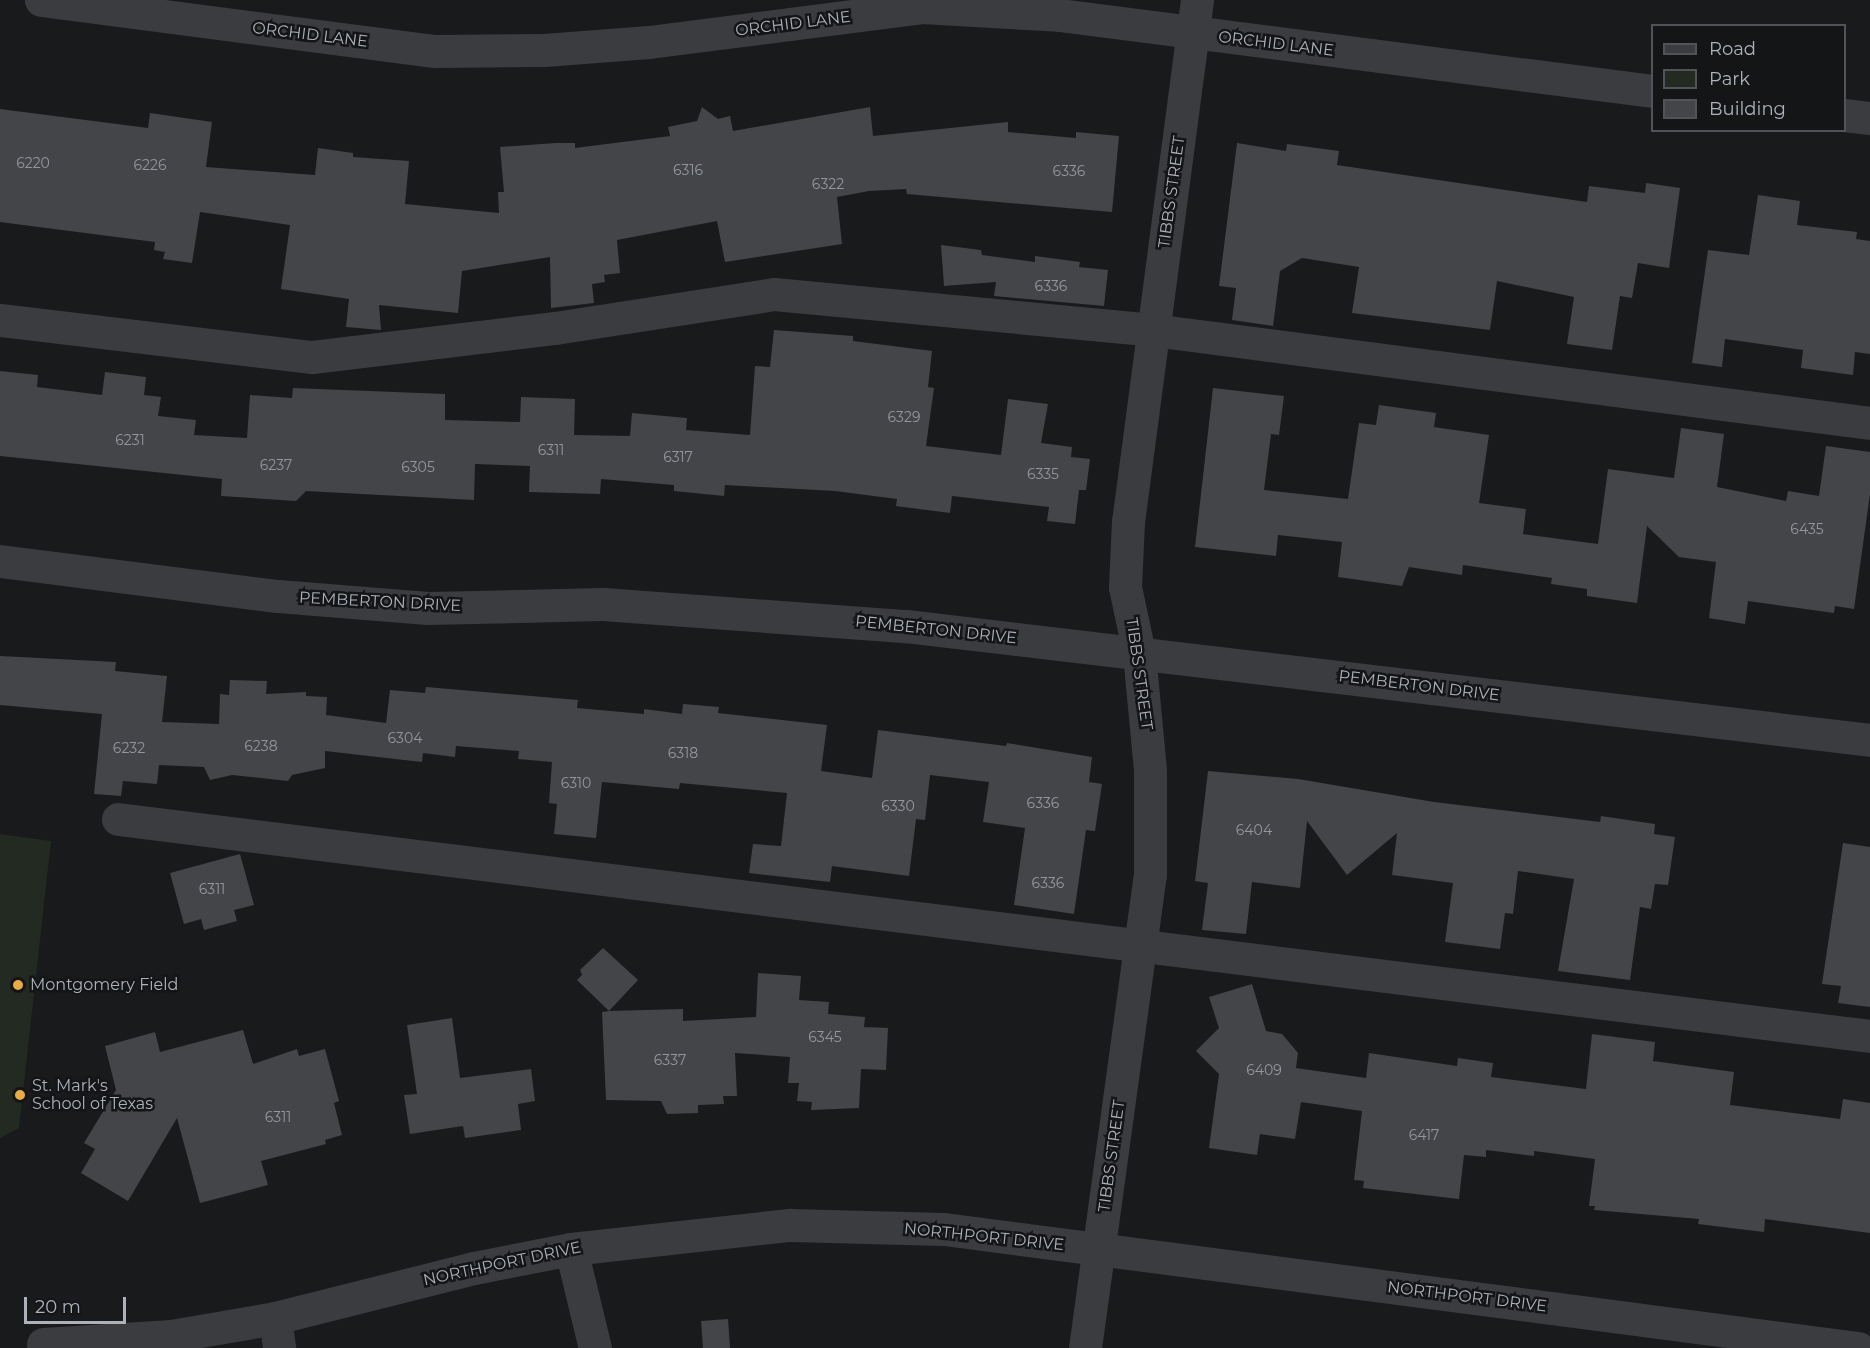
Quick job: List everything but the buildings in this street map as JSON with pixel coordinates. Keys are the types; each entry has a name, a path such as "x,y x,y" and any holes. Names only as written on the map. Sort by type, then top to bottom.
{"street":[{"name":"ORCHID LANE","path":"41,0 435,51 544,50 649,42 922,7 1059,15 1193,34 1651,91"},
{"name":"TIBBS STREET","path":"1085,1348 1150,875 1150,771 1139,652 1125,587 1127,532 1197,0"},
{"path":"1846,115 1870,118"},
{"path":"0,320 312,357 555,328 774,294 1153,330 1870,423"},
{"name":"PEMBERTON DRIVE","path":"0,561 278,596 405,607 603,604 757,612 1139,652 1870,740"},
{"path":"118,819 1870,1036"},
{"name":"NORTHPORT DRIVE","path":"44,1344 171,1336 277,1333 474,1268 571,1249 790,1225 944,1229 1858,1348"},
{"path":"571,1249 595,1348"}],"green space":[{"name":"Montgomery Field","path":"0,834 51,841 19,1128 0,1138"}],"place":[{"name":"Montgomery Field","path":"18,985"},
{"name":"St. Mark's School of Texas","path":"20,1095"}]}
